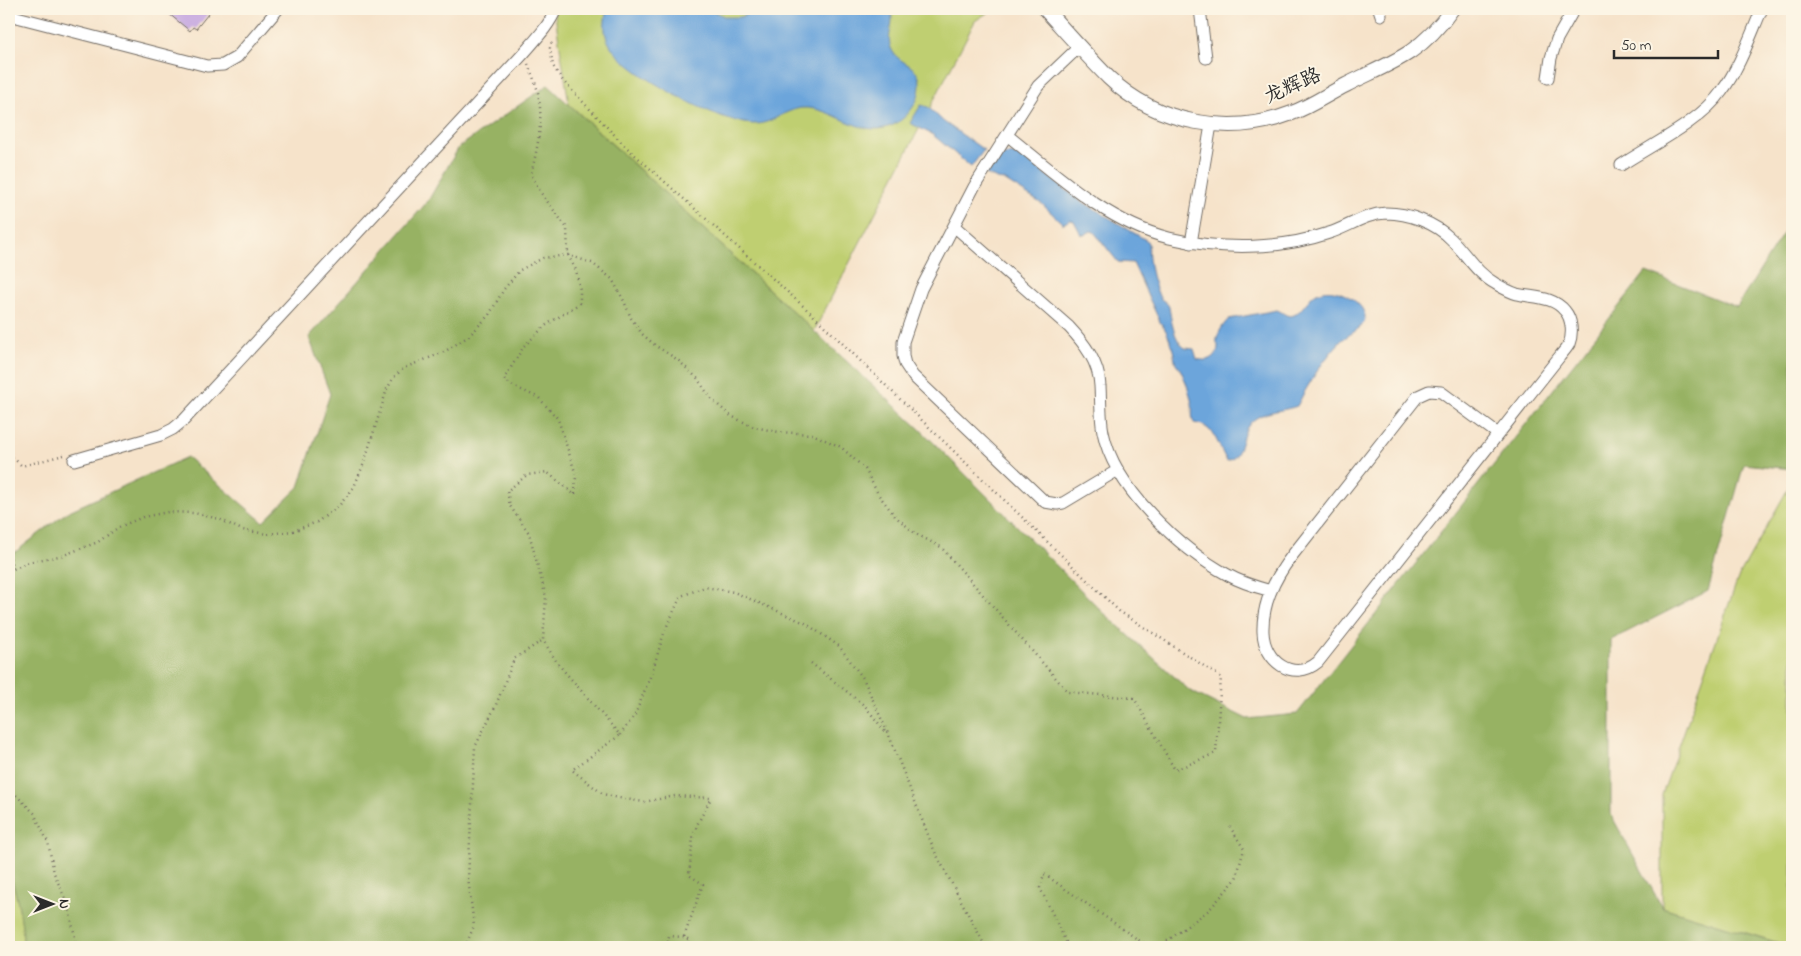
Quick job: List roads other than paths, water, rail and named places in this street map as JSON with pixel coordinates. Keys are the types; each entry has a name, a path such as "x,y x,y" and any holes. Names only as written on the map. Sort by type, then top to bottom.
{"street":[{"path":"9,16 207,66 222,65 237,57 278,9"},
{"path":"74,460 161,435 173,429 184,420 524,53 548,24 556,9"},
{"name":"龙辉路","path":"1045,9 1110,78 1132,96 1156,110 1183,120 1211,125 1239,125 1266,121 1293,113 1410,52 1431,34 1452,9"},
{"path":"1200,9 1206,58"},
{"path":"1548,78 1550,58 1557,39 1574,9"},
{"path":"1621,165 1689,122 1714,102 1732,76 1762,9"},
{"path":"1080,46 1038,86 974,188 921,289 903,342 903,356 908,370 1045,502 1063,503 1118,470"},
{"path":"1191,243 1211,125"},
{"path":"1007,136 1098,205 1142,229 1166,237 1191,243 1239,246 1297,242 1331,233 1362,217 1385,213 1409,216 1431,224 1450,238 1477,269 1495,284 1516,293 1555,302 1566,312 1572,327 1569,343 1498,434 1324,654 1311,668 1302,671 1292,671 1283,667 1268,652 1264,642 1263,631 1266,606 1271,591 1283,568 1418,396 1429,391 1441,392 1498,434"},
{"path":"954,226 1068,326 1084,343 1095,362 1100,383 1103,432 1112,458 1118,470 1143,505 1189,549 1230,576 1271,591"}],"water":[{"path":"607,9 709,9 726,17 740,17 759,9 889,9 892,19 890,46 895,55 914,69 918,75 920,84 918,97 904,118 885,128 862,127 819,110 807,108 793,110 761,124 739,122 699,107 676,95 654,83 619,57 610,45 605,32"},
{"path":"921,105 928,107 944,122 984,150 971,167 933,135 910,123"},
{"path":"1011,154 1024,158 1078,199 1146,240 1154,282 1160,298 1169,307 1178,340 1185,348 1194,349 1197,359 1208,360 1214,357 1218,347 1219,334 1229,319 1277,310 1292,316 1299,312 1315,294 1321,291 1335,291 1356,301 1364,312 1364,322 1331,352 1315,374 1297,406 1258,417 1245,431 1238,452 1232,459 1227,461 1211,432 1207,428 1194,423 1189,391 1176,362 1170,340 1133,263 1118,262 1094,232 1081,234 1074,221 1062,223 1042,204 1004,180 986,174 1001,155"}]}
